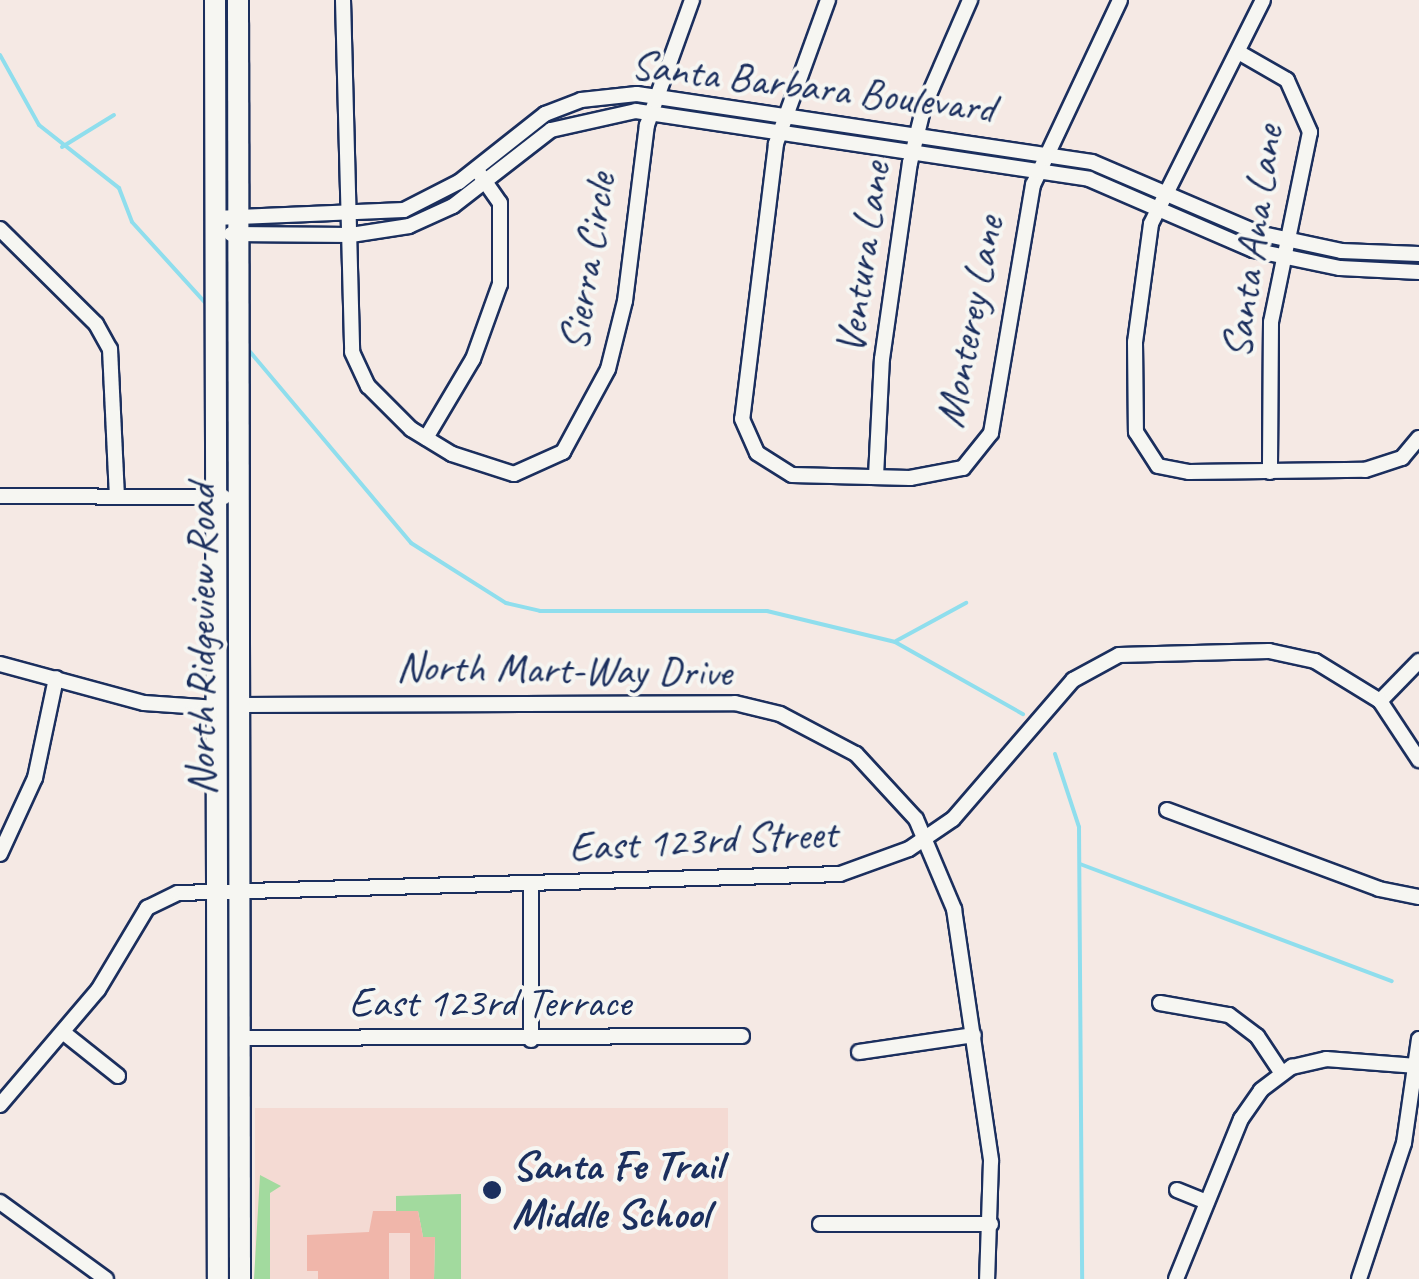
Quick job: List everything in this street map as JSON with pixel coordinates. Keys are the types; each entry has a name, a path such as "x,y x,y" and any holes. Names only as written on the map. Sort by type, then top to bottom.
{"main road":[{"name":"North Ridgeview Road","path":"215,0 218,1279"},
{"name":"North Ridgeview Road","path":"238,0 240,1279"}],"street":[{"name":"Sierra Circle","path":"342,0 352,352 380,400 426,438 502,474 535,470 563,452 598,394 617,340 650,112 692,0"},
{"name":"Monterey Lane","path":"828,0 779,131 742,419 757,453 782,472 876,476 953,473 992,433 1016,254 1038,170 1120,0"},
{"name":"Ventura Lane","path":"876,476 882,359 912,151 970,0"},
{"path":"1263,0 1240,53 1159,201 1135,342 1140,442 1167,470 1270,472 1365,470 1402,458 1419,438"},
{"name":"Santa Ana Lane","path":"1240,53 1287,80 1309,121 1271,322 1270,472"},
{"name":"Santa Barbara Boulevard","path":"238,226 351,235 438,215 480,175 516,131 558,108 614,94 656,96 917,134 1108,166 1159,201 1282,258 1419,272"},
{"name":"Santa Barbara Boulevard","path":"215,226 351,218 418,205 480,175 563,124 650,112 1038,170 1104,183 1285,241 1419,254"},
{"path":"426,438 473,359 500,284 500,204 480,175"},
{"path":"0,229 96,324 110,350 116,496"},
{"path":"0,496 238,497"},
{"name":"East 123rd Street","path":"0,1104 64,1033 146,908 217,888 820,878 879,862 926,838 985,788 1072,680 1118,655 1292,654 1339,671 1380,701"},
{"path":"1419,662 1380,701 1419,760"},
{"path":"0,664 144,703 216,708"},
{"path":"0,854 34,778 56,678"},
{"name":"North Mart-Way Drive","path":"240,705 735,703 780,714 856,754 926,838 954,909 974,1035 991,1224 987,1279"},
{"path":"1166,810 1379,890 1419,897"},
{"name":"East 123rd Street","path":"531,884 531,1040"},
{"path":"1160,1003 1229,1015 1257,1036 1281,1072"},
{"path":"64,1033 118,1076"},
{"path":"859,1052 974,1035"},
{"name":"East 123rd Terrace","path":"238,1038 531,1040 742,1036"},
{"path":"1359,1279 1404,1143 1419,1039"},
{"path":"1176,1279 1248,1106 1281,1072 1326,1058 1417,1066"},
{"path":"1177,1190 1207,1202"},
{"path":"0,1202 106,1279"},
{"path":"820,1224 991,1224"}],"shaded area":[{"name":"Santa Fe Trail Middle School","path":"255,1108 728,1108 728,1279 255,1279"}],"green space":[{"path":"260,1175 281,1186 270,1193 270,1279 254,1279"},
{"path":"461,1194 461,1279 434,1279 435,1238 423,1237 418,1211 396,1211 396,1196"}],"building":[{"path":"373,1211 418,1211 423,1237 435,1237 434,1279 410,1279 410,1233 389,1233 389,1279 318,1279 318,1271 307,1271 307,1235 369,1232"}],"waterway":[{"path":"0,55 39,125 119,188 132,222 209,307"},
{"path":"62,147 114,115"},
{"path":"246,347 411,543 506,603 540,611 767,611 895,642 1023,714"},
{"path":"896,641 966,603"},
{"path":"1055,754 1079,827 1082,1279"},
{"path":"1080,864 1392,981"}],"place":[{"name":"Santa Fe Trail Middle School","path":"492,1190"}]}
